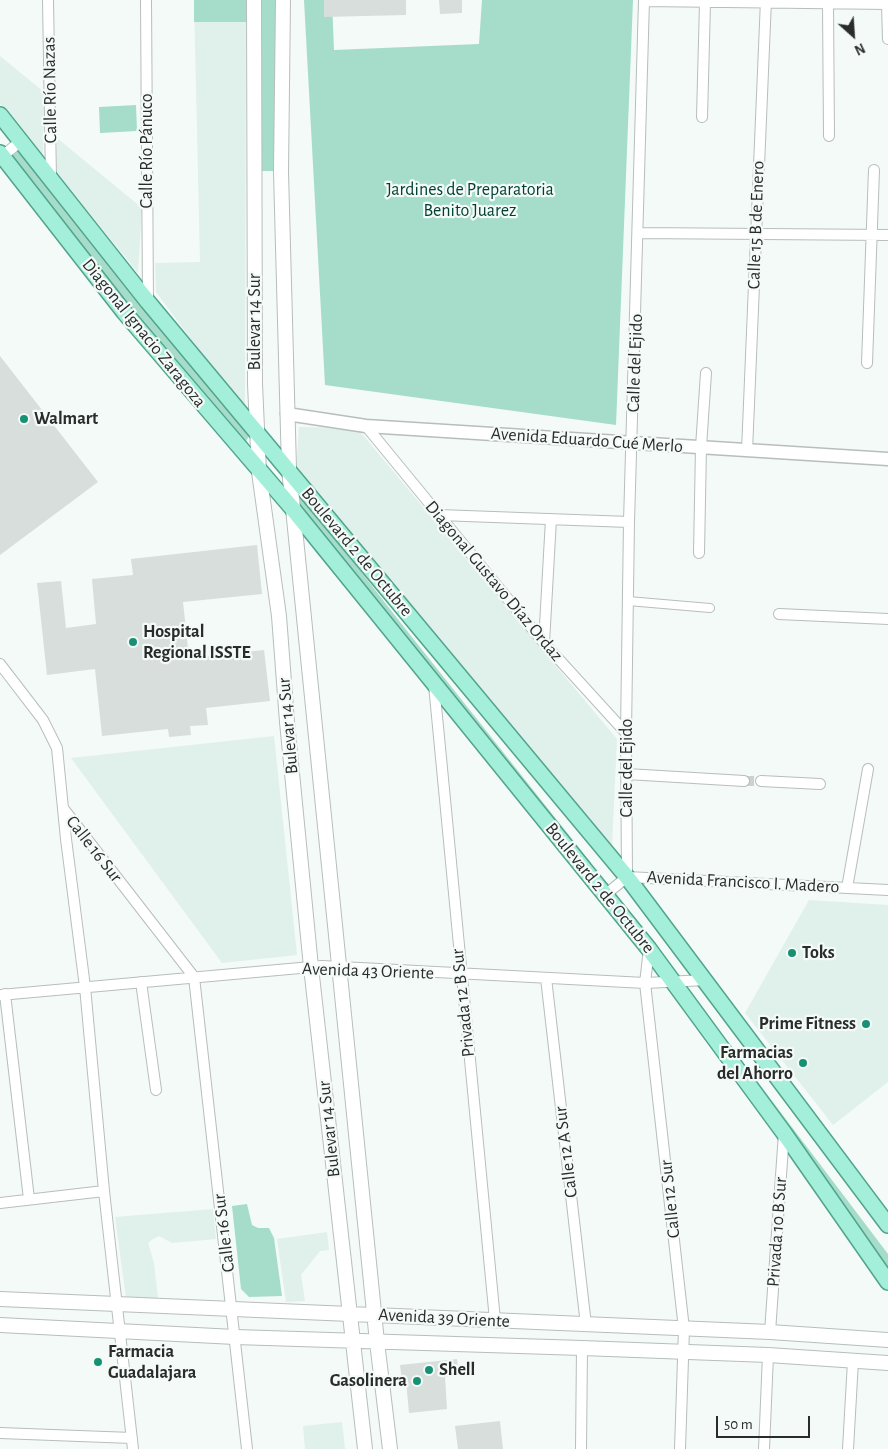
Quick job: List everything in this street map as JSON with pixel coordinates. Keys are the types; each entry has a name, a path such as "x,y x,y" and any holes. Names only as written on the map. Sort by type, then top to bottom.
{"main road":[{"name":"Bulevar 14 Sur","path":"254,0 257,432 259,472 279,616 287,722 311,967 348,1313 365,1449"},
{"name":"Bulevar 14 Sur","path":"283,0 281,172 288,469 376,1342 390,1449"},
{"name":"Diagonal Ignacio Zaragoza","path":"0,115 148,302 288,469"},
{"name":"Diagonal Ignacio Zaragoza","path":"1,156 124,312 259,472 292,508"},
{"name":"Boulevard 2 de Octubre","path":"288,469 627,877 888,1225"},
{"name":"Boulevard 2 de Octubre","path":"292,508 434,686 649,949 784,1133 888,1282"},
{"name":"Avenida 39 Oriente","path":"0,1299 118,1306 348,1313 770,1332 888,1340"},
{"name":"Avenida 39 Oriente","path":"0,1325 353,1342 768,1355 888,1363"}],"street":[{"name":"Calle Río Nazas","path":"48,0 51,179"},
{"name":"Calle Río Pánuco","path":"146,0 148,302"},
{"path":"644,0 705,3 888,4 888,40"},
{"name":"Calle del Ejido","path":"627,877 626,733 629,522 633,442 644,0"},
{"name":"Calle 15 B de Enero","path":"747,451 766,2"},
{"path":"702,117 705,3"},
{"path":"828,5 829,136"},
{"path":"1,156 21,141"},
{"path":"867,363 874,170"},
{"path":"638,233 888,235"},
{"path":"699,553 701,448 706,373"},
{"name":"Avenida Eduardo Cué Merlo","path":"287,414 366,426 888,460"},
{"name":"Diagonal Gustavo Díaz Ordaz","path":"366,426 544,643 626,733"},
{"path":"439,516 629,522"},
{"path":"544,643 551,519"},
{"path":"628,601 710,608"},
{"path":"779,614 888,618"},
{"path":"0,664 51,734 57,748 62,808"},
{"name":"Privada 12 B Sur","path":"434,686 460,974 495,1320"},
{"path":"847,888 868,769"},
{"path":"627,774 744,780"},
{"path":"761,781 820,784"},
{"name":"Calle 16 Sur","path":"62,808 194,977 247,1449"},
{"name":"Calle 16 Sur","path":"62,808 85,987 104,1191 132,1444"},
{"name":"Avenida Francisco I. Madero","path":"605,895 627,877 888,890"},
{"name":"Calle 12 Sur","path":"649,949 645,983 684,1329 680,1449"},
{"name":"Avenida 43 Oriente","path":"2,995 311,967 645,983 706,980"},
{"name":"Calle 12 A Sur","path":"546,978 586,1325"},
{"path":"141,982 156,1090"},
{"path":"2,995 29,1199"},
{"name":"Privada 10 B Sur","path":"770,1332 784,1133"},
{"path":"0,1203 104,1191"},
{"path":"581,1449 582,1348"},
{"path":"764,1449 768,1355"},
{"path":"848,1449 853,1361"},
{"path":"0,1433 132,1444"}],"shaded area":[{"path":"194,0 246,0 245,412 156,292 155,263 200,262"},
{"path":"0,56 44,92 43,155 0,104"},
{"path":"57,138 142,208 138,273 56,172"},
{"path":"299,427 357,428 617,739 612,845 296,470"},
{"path":"274,736 297,955 222,963 71,758"},
{"path":"809,900 888,905 888,1082 833,1125 745,1013"},
{"path":"213,1209 216,1239 172,1243 159,1236 153,1239 148,1243 154,1263 158,1298 126,1298 115,1217"},
{"path":"327,1232 329,1250 320,1251 301,1275 305,1301 286,1302 277,1239"},
{"path":"342,1422 345,1449 305,1449 303,1426"}],"green space":[{"path":"194,0 248,0 248,22 194,22"},
{"path":"260,0 276,0 280,171 258,171"},
{"name":"Jardines de Preparatoria Benito Juarez","path":"304,0 332,0 334,50 479,44 482,0 633,0 616,425 325,385"},
{"path":"136,105 137,131 100,133 99,107"},
{"path":"21,146 250,434 244,445 7,159"},
{"path":"299,492 591,863 580,871 315,551 296,522"},
{"path":"607,883 888,1254 888,1276 595,892"},
{"path":"247,1204 252,1225 258,1228 269,1228 274,1238 282,1296 249,1297 241,1289 232,1206"}],"building":[{"path":"324,0 406,0 406,15 324,17"},
{"path":"439,0 462,0 462,13 440,14"},
{"name":"Walmart","path":"0,356 98,482 0,555"},
{"name":"Hospital Regional ISSTE","path":"257,545 262,594 183,602 189,658 264,650 270,701 206,708 208,725 190,726 191,735 169,737 168,729 102,736 95,669 47,675 37,583 61,581 66,628 96,624 92,579 133,575 131,559"},
{"path":"457,1359 459,1376 445,1377 447,1409 409,1413 406,1381 402,1381 400,1365"},
{"path":"500,1421 503,1449 458,1449 455,1426"}],"tunnel":[{"path":"744,781 761,781"}],"place":[{"name":"Walmart","path":"24,419"},
{"name":"Hospital Regional ISSTE","path":"133,642"},
{"name":"Toks","path":"792,953"},
{"name":"Prime Fitness","path":"866,1024"},
{"name":"Farmacias del Ahorro","path":"803,1063"},
{"name":"Farmacia Guadalajara","path":"98,1362"},
{"name":"Shell","path":"429,1370"},
{"name":"Gasolinera","path":"417,1381"}]}
